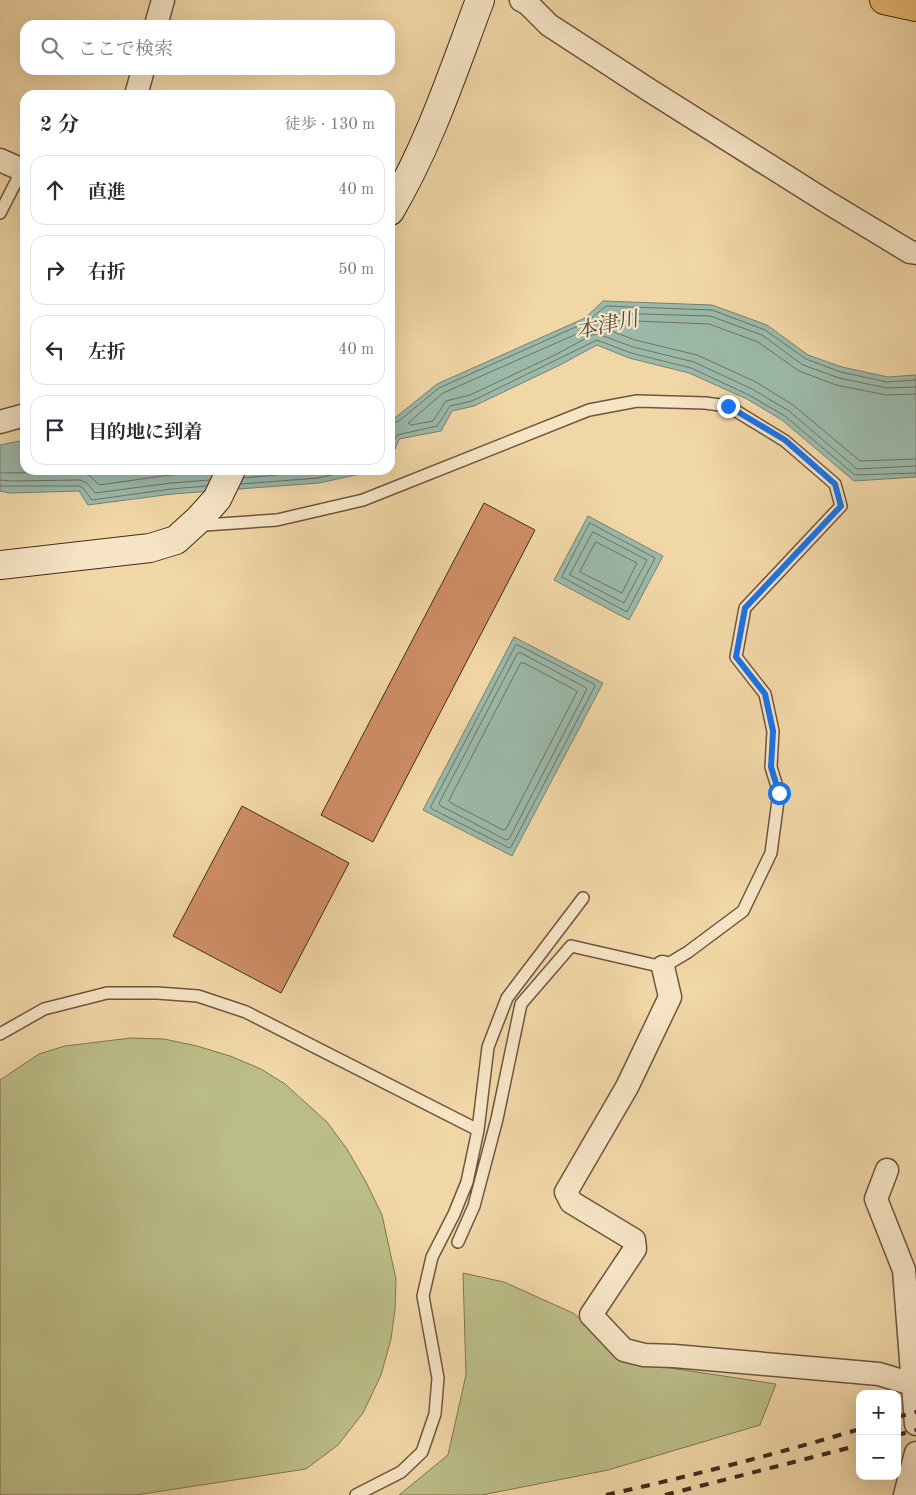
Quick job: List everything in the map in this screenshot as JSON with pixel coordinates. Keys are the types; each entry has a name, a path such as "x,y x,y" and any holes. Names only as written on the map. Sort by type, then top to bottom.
{"highway":[{"path":"884,0 916,7"}],"street":[{"path":"157,20 163,0"},
{"path":"395,202 413,170 450,82 480,0"},
{"path":"521,0 528,4 549,25 649,90 826,202 910,252 916,253"},
{"path":"137,90 142,75"},
{"path":"0,160 20,169"},
{"path":"0,422 20,416"},
{"path":"0,565 150,548 176,540 199,519 217,498 228,475"},
{"path":"662,967 670,997 627,1087 566,1192 571,1202 634,1240 635,1249 591,1315 624,1350 644,1356 684,1357 879,1374 912,1384"},
{"path":"887,1170 876,1199 904,1270 916,1424"},
{"path":"905,1495 916,1453"}],"lane":[{"path":"0,214 20,178"},
{"path":"205,525 277,520 363,500 589,410 637,402 705,403 728,406 785,440 835,484 841,506 745,608 736,657 765,694 773,731 771,767 779,793 771,853 743,911 688,952 662,967 570,946 521,1004 496,1119 474,1206 458,1242"},
{"path":"356,1495 401,1472 422,1452 435,1414 438,1378 423,1296 432,1257 454,1214 467,1182 478,1130 488,1047 507,998 583,898"},
{"path":"0,1034 44,1009 108,993 157,993 198,996 246,1012 478,1130"},
{"path":"488,1047 511,1050"}],"green space":[{"path":"131,1038 164,1039 197,1046 230,1056 261,1069 285,1084 327,1122 347,1149 382,1215 396,1279 395,1310 391,1339 381,1375 363,1413 338,1445 306,1469 136,1495 0,1495 0,1080 39,1054 65,1046"},
{"path":"463,1273 504,1282 573,1313 631,1362 776,1384 760,1425 608,1470 482,1495 399,1495 448,1455 466,1375"}],"water":[{"name":"本津川","path":"603,301 712,305 767,325 808,355 842,367 888,377 916,375 916,477 854,481 782,420 747,399 689,373 629,358 597,345 474,406 452,411 441,431 399,439 395,449 395,418 437,384 585,318"},
{"path":"20,441 20,475 355,475 319,483 172,494 88,505 79,491 10,493 0,491 0,445"},
{"path":"588,516 663,556 629,620 554,580"},
{"path":"514,637 603,683 512,856 423,810"}],"building":[{"path":"484,503 535,530 373,842 321,815"},
{"path":"242,806 349,863 281,993 173,936"}],"railway":[{"path":"901,1416 916,1412"},
{"path":"606,1495 733,1464 856,1430"},
{"path":"901,1434 916,1430"},
{"path":"665,1495 856,1446"}],"route":[{"path":"728,406 785,440 835,484 841,506 745,608 736,657 765,694 773,731 771,767 779,793"}]}
